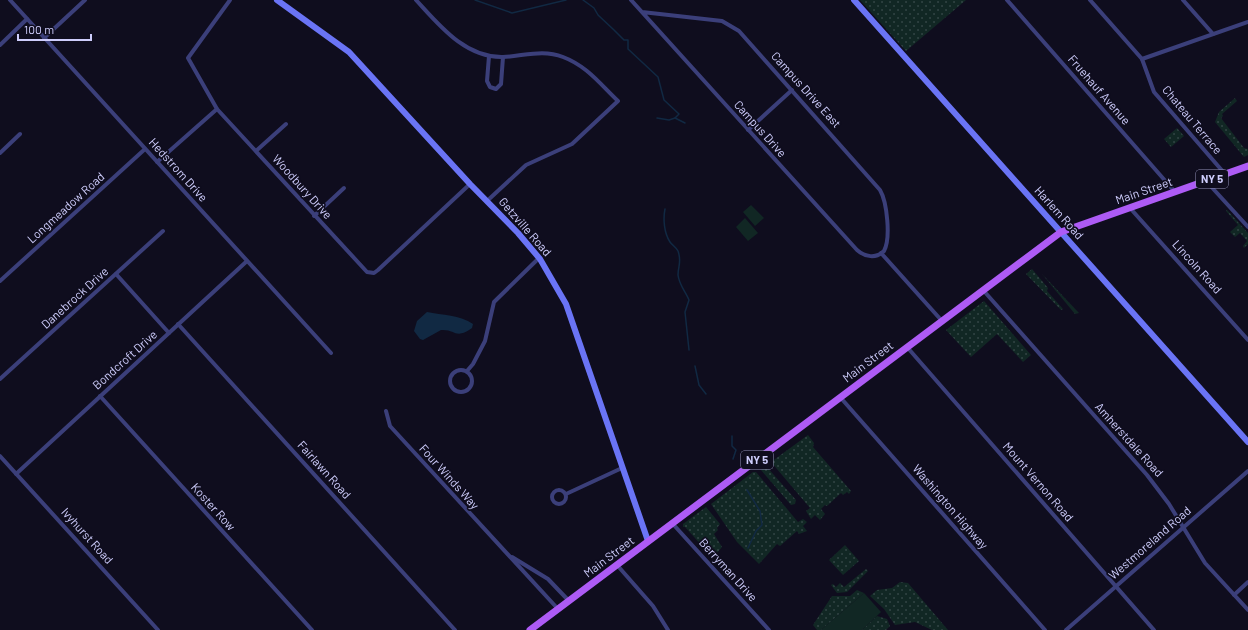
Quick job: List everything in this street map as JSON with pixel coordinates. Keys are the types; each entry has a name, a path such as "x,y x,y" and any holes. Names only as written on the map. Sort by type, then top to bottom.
{"main road":[{"name":"Main Street","path":"530,630 942,320 1062,232 1248,166"}],"street":[{"name":"Hedstrom Drive","path":"10,0 332,354"},
{"path":"44,38 85,0"},
{"name":"Woodbury Drive","path":"230,0 188,58 217,109 362,269 367,272 374,273 470,184"},
{"name":"Getzville Road","path":"277,0 348,52 539,258 566,304 648,542"},
{"path":"416,0 440,27 458,42 489,56 503,57 536,53 565,57 588,71 618,101 572,144 526,166 487,201"},
{"name":"Campus Drive","path":"631,0 857,250 866,256 873,256 881,253"},
{"name":"Harlem Road","path":"854,0 1247,438"},
{"name":"Fruehauf Avenue","path":"1007,0 1175,192"},
{"name":"Chateau Terrace","path":"1090,0 1142,59 1154,92 1226,174"},
{"path":"1183,0 1213,34"},
{"name":"Campus Drive East","path":"642,12 709,19 728,23 743,35 880,190 884,201 887,233 886,248 881,253"},
{"path":"0,45 27,19"},
{"path":"1142,59 1248,22"},
{"path":"489,56 487,81 490,88 496,89 501,84 503,57"},
{"path":"748,130 792,90"},
{"path":"157,162 217,109"},
{"path":"256,151 286,124"},
{"path":"0,153 20,134"},
{"name":"Longmeadow Road","path":"0,281 145,149"},
{"path":"1206,181 1248,227"},
{"path":"314,216 344,188"},
{"name":"Lincoln Road","path":"1130,208 1248,340"},
{"name":"Danebrock Drive","path":"0,379 163,231"},
{"path":"881,253 942,320"},
{"path":"467,371 473,364 485,341 494,302 539,258"},
{"name":"Bondcroft Drive","path":"16,474 247,261"},
{"path":"116,274 169,332"},
{"name":"Amherstdale Road","path":"983,290 1147,474 1183,526 1205,563 1248,610"},
{"name":"Fairlawn Road","path":"178,324 455,630"},
{"name":"Mount Vernon Road","path":"907,347 1154,630"},
{"path":"459,369 467,371 472,380 470,387 461,392 454,390 449,384 450,376 459,369"},
{"name":"Koster Row","path":"100,396 312,630"},
{"name":"Washington Highway","path":"840,397 1045,630"},
{"name":"Four Winds Way","path":"386,411 390,426 558,610"},
{"name":"Ivyhurst Road","path":"0,456 158,630"},
{"path":"566,494 622,468"},
{"name":"Westmoreland Road","path":"1066,630 1183,526 1248,471"},
{"name":"Berryman Drive","path":"672,523 769,630"},
{"name":"Four Winds Way","path":"505,552 551,582 569,601"},
{"path":"617,565 653,606 668,630"},
{"path":"1234,595 1248,582"}],"green space":[{"path":"860,0 966,0 906,51"},
{"path":"1235,98 1237,101 1222,114 1223,116 1221,118 1244,148 1248,149 1248,155 1244,157 1215,122 1219,112"},
{"path":"1177,128 1184,136 1171,147 1164,139"},
{"path":"751,205 764,218 755,226 743,212"},
{"path":"1227,210 1248,233 1248,244 1244,248 1243,246 1247,241 1240,233 1235,237 1230,232 1238,225 1226,211"},
{"path":"745,218 758,233 748,241 736,227"},
{"path":"1032,269 1048,288 1047,291 1063,309 1061,310 1026,274"},
{"path":"1042,274 1079,313 1075,314"},
{"path":"984,301 1031,355 1023,362 997,334 971,357 946,330"},
{"path":"808,435 814,443 813,447 851,491 849,494 847,492 843,495 841,493 827,506 825,505 821,509 825,514 820,520 815,515 811,519 806,511 810,508 771,462"},
{"path":"766,466 796,500 795,504 791,505 761,470"},
{"path":"753,472 756,472 798,522 803,519 807,522 803,526 807,531 799,534 797,531 780,546 777,544 759,564 737,542 711,504"},
{"path":"706,507 720,524 717,528 718,530 714,534 722,547 713,558 685,527 683,527 683,524"},
{"path":"845,545 859,561 843,575 829,560"},
{"path":"866,569 868,571 847,592 837,593 831,585 833,584 836,587 840,583 844,587"},
{"path":"900,582 908,583 948,630 932,630 915,622 895,625 884,609 870,596 877,590 892,588"},
{"path":"857,590 864,593 821,630 817,630 813,625 832,596 850,596"},
{"path":"864,593 881,612 862,630 821,630"},
{"path":"877,616 887,619 890,626 886,630 862,630"}],"water":[{"path":"427,312 451,316 468,321 473,324 472,328 459,334 441,330 423,340 420,339 414,331 417,321"}],"waterway":[{"path":"475,0 512,13 566,0"},
{"path":"583,0 594,8 598,15 624,40 628,40 628,49 658,77 664,100 679,114 675,118 685,123"},
{"path":"657,118 669,120 675,118"},
{"path":"665,209 665,230 670,242 678,251 680,261 678,275 681,285 689,300 685,312 689,350"},
{"path":"695,366 699,385 706,394"},
{"path":"732,436 732,446 736,450 733,459"},
{"path":"747,490 760,511 762,525 756,531 748,548"}]}
